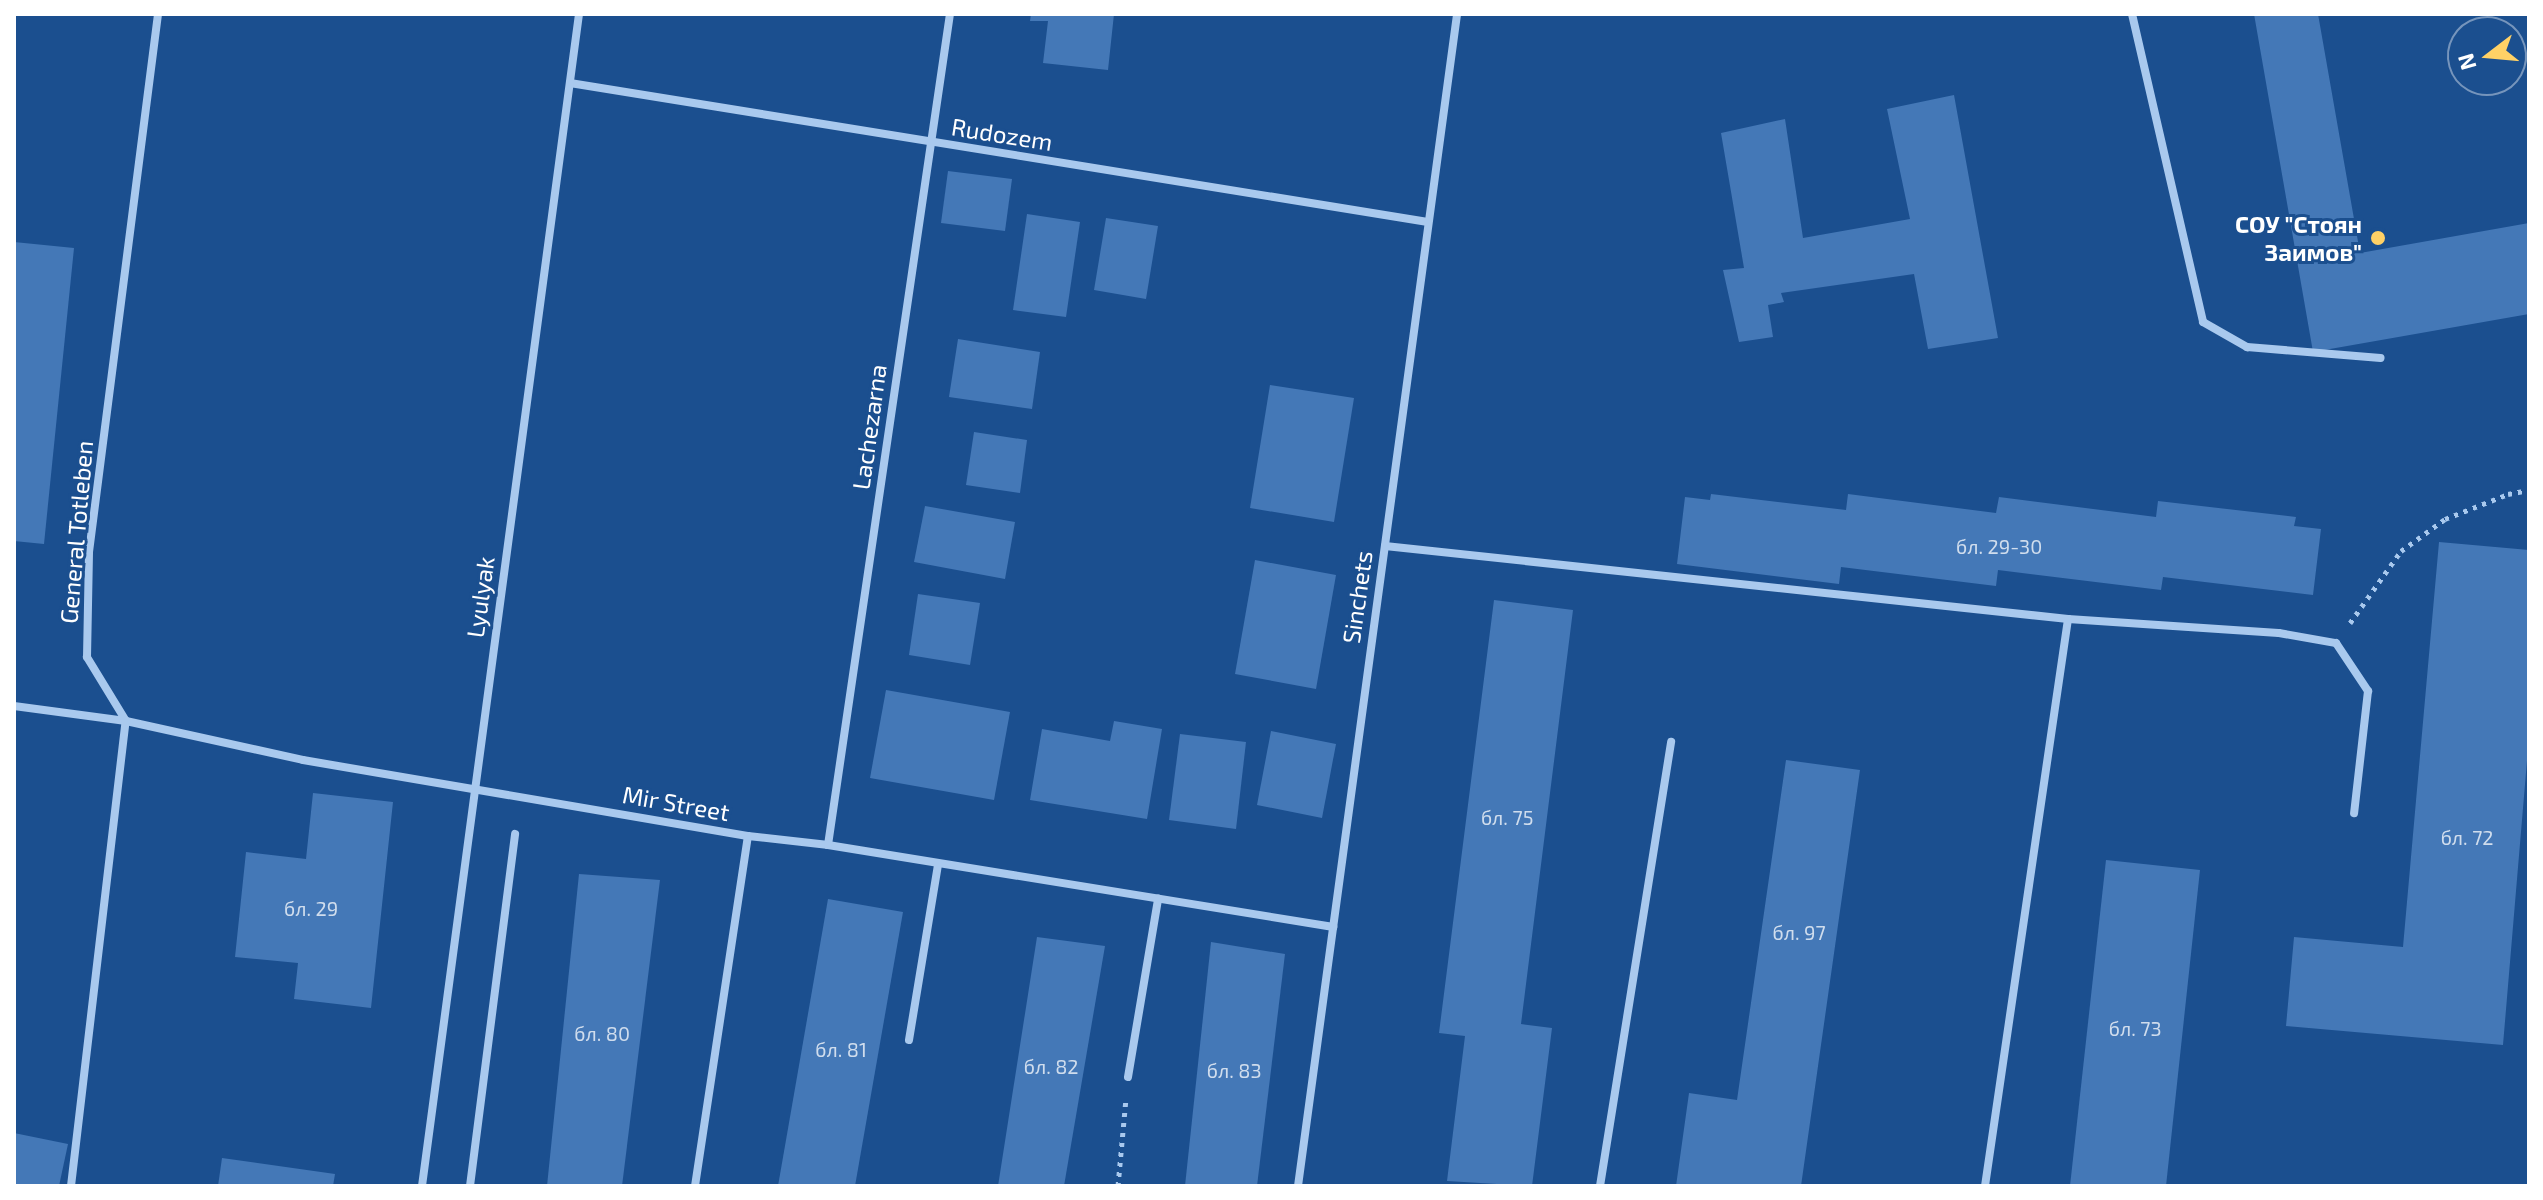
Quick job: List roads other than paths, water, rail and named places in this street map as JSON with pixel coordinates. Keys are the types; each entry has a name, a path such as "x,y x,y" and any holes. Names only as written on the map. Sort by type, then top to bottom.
{"street":[{"name":"General Totleben","path":"126,721 87,657 89,552 158,14"},
{"name":"Lyulyak","path":"422,1186 579,14"},
{"name":"Lachezarna","path":"828,845 950,14"},
{"name":"Sinchets","path":"1298,1186 1457,14"},
{"path":"2132,14 2203,322 2247,347 2381,358"},
{"name":"Rudozem","path":"570,83 1428,222"},
{"path":"1385,546 2068,619 2279,633 2336,643 2368,691 2354,813"},
{"path":"1985,1186 2068,619"},
{"name":"Mir Street","path":"14,706 126,721 303,760 748,836 828,845 1333,927"},
{"path":"71,1186 126,721"},
{"path":"1600,1186 1671,742"},
{"path":"470,1186 515,834"},
{"path":"695,1186 748,836"},
{"path":"909,1040 938,864"},
{"path":"1128,1077 1158,899"}],"place":[{"name":"СОУ \"Стоян Заимов\"","path":"2378,238"}]}
